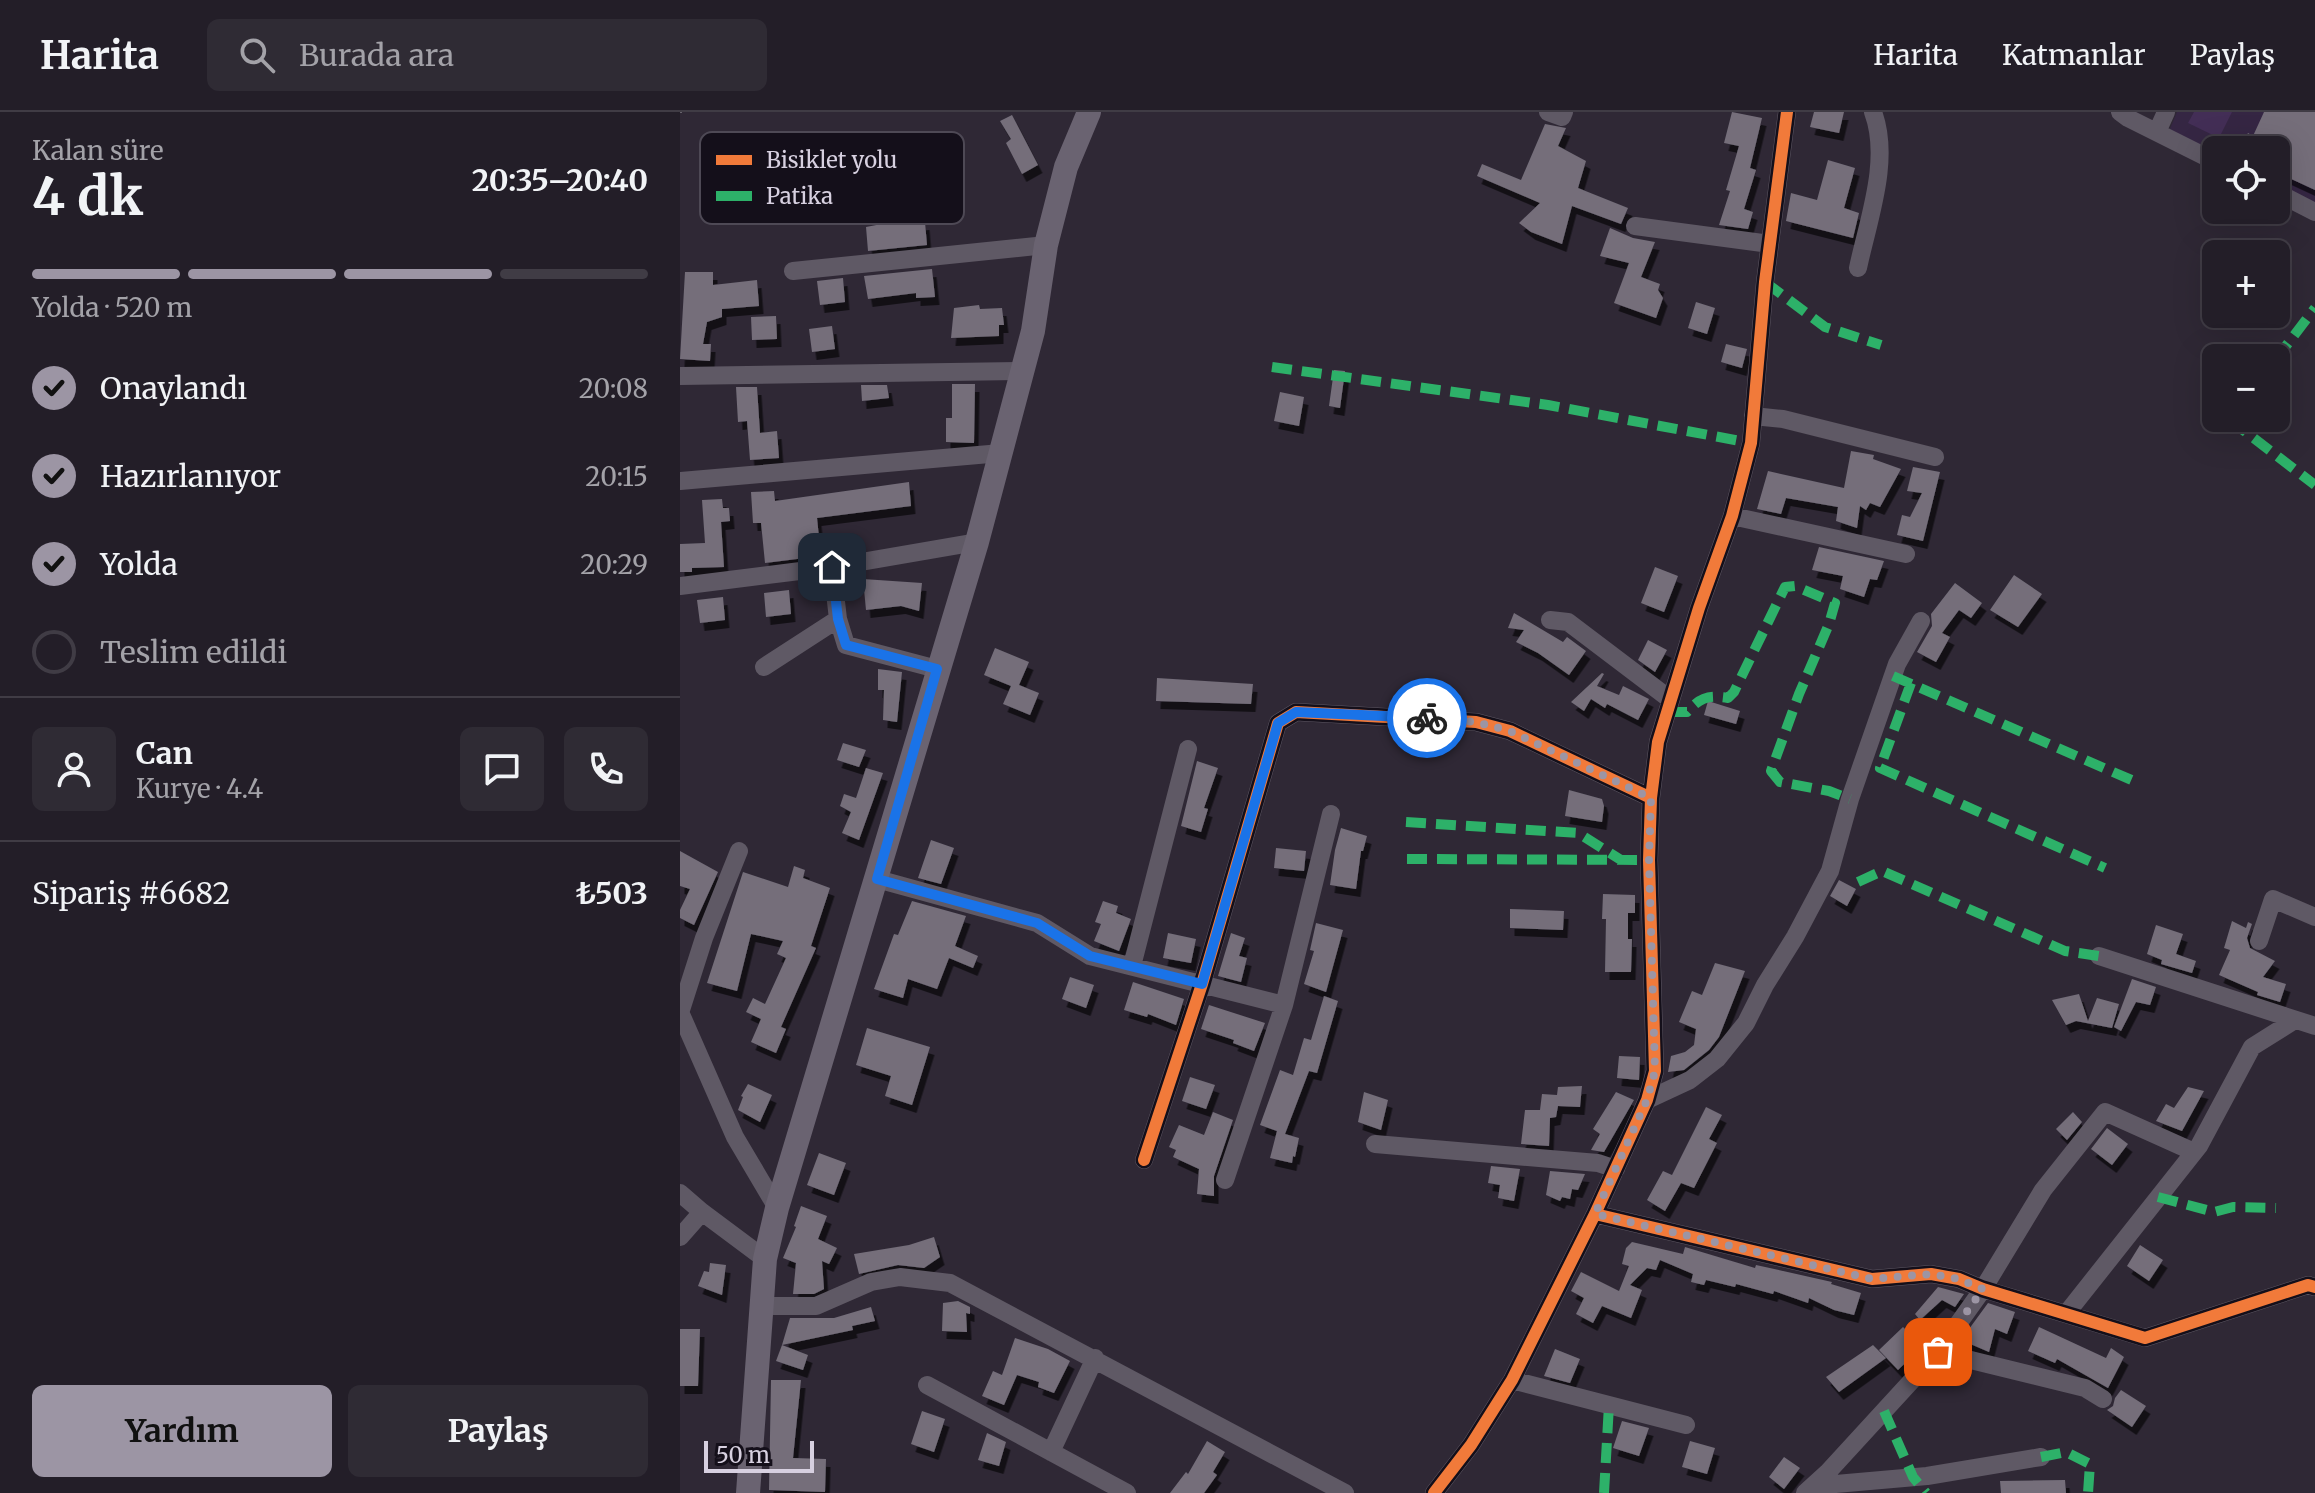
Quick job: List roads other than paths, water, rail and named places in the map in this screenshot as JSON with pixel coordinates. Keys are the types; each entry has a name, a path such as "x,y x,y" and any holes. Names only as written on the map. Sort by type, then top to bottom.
{"main road":[{"path":"748,1493 765,1259 777,1208 977,542 1033,331 1046,245 1066,167 1089,112"}],"street":[{"path":"1548,112 1562,117 1564,112"},
{"path":"1434,1493 1471,1445 1512,1380 1616,1169 1647,1100 1655,1071 1649,860 1651,798 1658,742 1732,516 1751,443 1770,244 1787,112"},
{"path":"1858,268 1878,172 1878,125 1873,112"},
{"path":"2120,112 2202,155"},
{"path":"2157,132 2166,112"},
{"path":"2290,199 2315,212"},
{"path":"1635,226 1770,244"},
{"path":"793,271 1046,245"},
{"path":"680,376 1023,371"},
{"path":"1753,416 1783,419 1935,457"},
{"path":"680,481 1001,453"},
{"path":"1732,516 1906,554"},
{"path":"680,586 832,567 977,542"},
{"path":"832,567 838,619 846,645 937,669"},
{"path":"764,667 838,619"},
{"path":"1550,620 1568,622 1671,700"},
{"path":"1647,1100 1690,1080 1717,1059 1746,1023 1830,871 1850,799 1897,664 1921,621"},
{"path":"1144,1160 1202,984 1278,723 1296,712 1476,722 1510,731 1651,798"},
{"path":"1132,966 1188,749"},
{"path":"1225,1180 1284,1005 1331,814"},
{"path":"739,851 704,938 680,1012 735,1137 777,1208"},
{"path":"877,879 1037,923 1090,956 1284,1005"},
{"path":"2259,941 2273,899 2315,917"},
{"path":"2099,956 2315,1026"},
{"path":"2066,1314 2194,1152 2252,1047 2295,1020"},
{"path":"1809,1490 1938,1352 1983,1289 2043,1190 2105,1112 2194,1152"},
{"path":"1375,1144 1598,1163 1616,1169"},
{"path":"680,1193 765,1259"},
{"path":"680,1237 702,1212"},
{"path":"1595,1214 1872,1279 1931,1274 1959,1279 2145,1338 2308,1285 2315,1287"},
{"path":"762,1306 816,1306 871,1282 900,1277 950,1283 1345,1493"},
{"path":"1938,1352 2085,1388 2103,1399"},
{"path":"1051,1452 1095,1358"},
{"path":"1512,1380 1686,1425"},
{"path":"927,1385 1127,1493"},
{"path":"1809,1490 1927,1476 2041,1457"}]}
